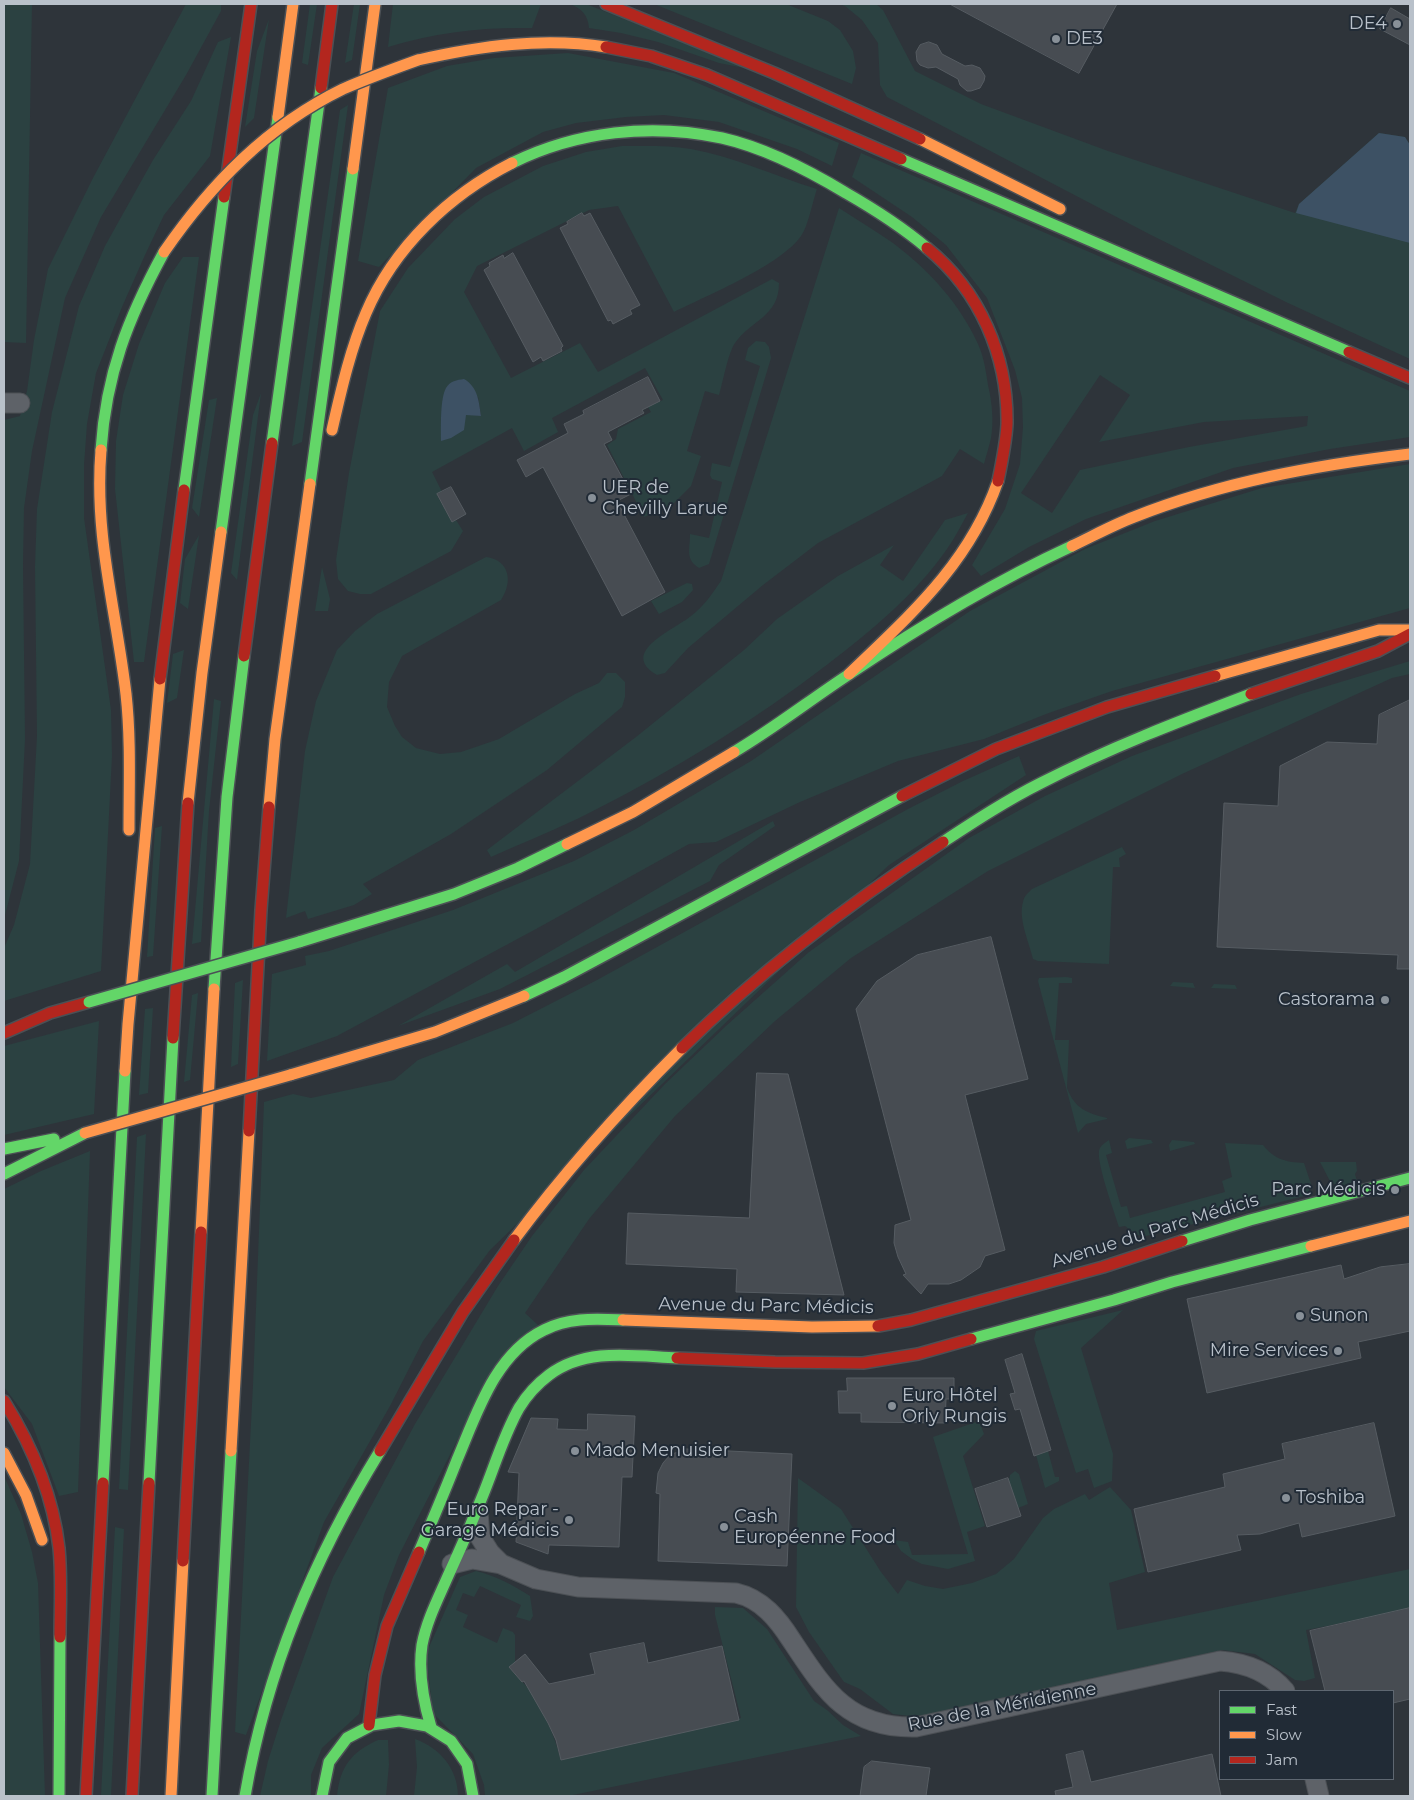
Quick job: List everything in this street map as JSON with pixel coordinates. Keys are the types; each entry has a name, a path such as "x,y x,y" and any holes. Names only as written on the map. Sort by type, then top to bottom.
{"main road":[{"path":"86,1796 128,1024 155,725 207,315 251,4"},
{"path":"132,1796 172,1048 189,792 202,674 293,4"},
{"path":"171,1796 211,1040 227,797 241,674 332,4"},
{"path":"212,1796 261,910 276,739 375,4"},
{"path":"606,4 693,37 797,82 939,148 1068,213"},
{"path":"129,840 130,753 125,686 103,543 99,492 104,422 118,356 129,322 142,292 164,252 198,203 244,155 298,114 328,96 389,69 452,52 530,44 574,44 625,51 656,58 725,82 1174,278 1410,378"},
{"path":"328,446 357,334 374,294 386,274 418,232 468,189 512,162 536,151 556,144 623,131 687,132 754,147 783,158 844,191 902,229 951,270 973,298 988,326 1001,359 1006,391 1006,443 998,482 984,518 953,566 938,584 849,674"},
{"path":"1143,249 1174,278"},
{"path":"4,1033 50,1013 299,942 454,894 518,868 633,812 746,745 849,674 926,625 1022,569 1134,517 1220,489 1283,474 1370,458 1410,454"},
{"path":"296,584 324,464"},
{"path":"4,1149 85,1133 433,1032 477,1017 564,977 800,849 949,771 1032,734 1107,706 1379,630 1409,632"},
{"path":"245,1796 253,1745 278,1658 292,1620 341,1517 454,1326 520,1230 594,1141 679,1051 755,981 839,913 928,851 1020,794 1147,734 1315,670 1385,649 1409,632"},
{"path":"128,1024 129,888"},
{"path":"7,1018 50,1013"},
{"path":"4,1174 85,1133"},
{"name":"Avenue du Parc Médicis","path":"369,1725 379,1655 386,1626 478,1412 503,1364 520,1346 540,1332 562,1323 588,1319 812,1328 876,1326 911,1320 1103,1267 1250,1220 1410,1178"},
{"path":"431,1727 424,1704 420,1675 422,1646 428,1620 478,1508 509,1428 520,1407 532,1390 550,1374 563,1367 592,1356 622,1355 775,1362 863,1362 918,1354 1172,1282 1410,1221"},
{"path":"4,1401 18,1423 34,1458 47,1490 54,1520 60,1569 59,1796"},
{"path":"4,1453 28,1498 38,1524 45,1555"},
{"path":"49,1584 51,1612 60,1627"},
{"path":"322,1796 322,1783 328,1764 338,1748 352,1734 369,1725 398,1719 415,1721 431,1727 447,1738 460,1753 469,1771 472,1796"}],"street":[{"name":"Rue de la Méridienne","path":"478,1508 480,1537 490,1553 502,1564 536,1579 578,1587 736,1593 746,1595 778,1619 811,1670 838,1702 869,1720 896,1728 916,1727 1220,1661 1239,1663 1252,1667 1270,1676 1284,1690"},
{"path":"452,1564 472,1560 502,1564"},
{"path":"1315,1780 1319,1796"}],"green space":[{"path":"4,4 32,4 26,343 4,342"},
{"path":"186,4 221,4 221,11 186,75 101,217 65,298 32,451 24,508 25,739 19,861 4,919 4,420 20,416 27,391 34,340 48,269 93,178"},
{"path":"310,4 317,4 308,65 302,63"},
{"path":"354,4 360,4 352,60 345,63"},
{"path":"393,4 541,4 532,28 495,28 442,34 388,47"},
{"path":"570,4 586,4 754,70 719,63 658,42 589,28 584,13"},
{"path":"654,4 786,4 828,21 840,30 853,51 856,68 852,84"},
{"path":"839,4 876,4 883,10 915,71 981,104 1108,151 1295,213 1299,204 1379,133 1405,137 1410,145 1410,359 1288,303 1151,235 887,97 880,85 878,43 862,20 845,6"},
{"path":"269,19 254,118 245,127 257,51"},
{"path":"231,37 210,156 164,215 145,255 96,373 87,424 84,465 84,518 111,710 112,756 101,971 4,1001 4,948 14,925 30,864 37,736 35,567 37,509 52,412 79,306 105,246 153,160 191,101 218,42"},
{"path":"568,53 674,73 839,143 832,166 797,149 719,122 664,115 576,123 543,132 476,168 379,267 358,261 388,88 447,66 494,58"},
{"path":"348,105 302,442 292,446 340,110"},
{"path":"622,146 665,146 691,149 739,162 817,189 804,232 791,247 777,258 743,278 674,312 618,206 589,210 477,266 464,292 511,378 580,343 598,372 772,279 779,283 778,294 769,311 741,335 732,348 719,395 705,391 687,451 701,456 691,486 671,506 644,517 607,445 616,439 618,429 651,412 648,407 663,400 645,368 552,418 558,432 524,451 512,428 432,472 442,492 437,495 452,522 456,520 463,531 451,551 371,594 348,591 338,579 336,560 349,473 380,311 408,268 455,219 484,197 543,166 586,152","holes":["478,397 481,416 466,414"]},
{"path":"861,153 1410,391 1410,437 1330,449 1233,468 1086,519 1029,547 981,576 972,565 1005,509 1020,464 1023,427 1022,398 1015,370 987,298 946,245 912,217 852,177","holes":["1100,375 1130,395 1099,442 1204,422 1308,416 1307,426 1189,447 1080,470 1052,513 1021,493"]},
{"path":"839,208 906,253 931,276 953,302 971,329 983,359 991,405 992,432 984,464 960,449 942,476 818,543 763,585 688,648 665,673 657,675 647,666 643,658 646,650 662,635 696,612 708,600 721,581"},
{"path":"183,257 199,257 144,662 134,662 115,489 116,441 123,395 139,344 165,283"},
{"path":"756,341 765,342 769,347 771,358 709,564 699,568 690,558 690,534 709,538 722,482 712,479 710,475 712,463 730,467 760,366 745,360 748,348"},
{"path":"261,393 237,580 231,573 253,415"},
{"path":"217,398 199,517 192,508 209,400"},
{"path":"1410,464 1410,608 1112,691 1046,714 984,739 898,761 800,802 716,842 689,844 337,1036 267,1061 272,974 306,965 305,956 329,951 453,910 574,861 634,830 751,761 970,611 1085,549 1155,521 1262,488"},
{"path":"968,513 935,566 907,596 860,638 800,685 713,744 653,779 579,818 491,857 487,850 636,737 744,650 777,619 838,576 894,545 880,565 903,581 945,520"},
{"path":"199,535 188,609 180,603 185,559"},
{"path":"486,557 500,562 507,573 507,586 501,600 402,656 389,682 387,707 402,737 416,748 440,754 461,752 499,739 575,694 599,683 607,673 616,673 625,682 625,697 622,707 547,770 451,834 363,884 372,894 354,905 308,919 305,911 286,918 305,751 316,701 337,650 355,631 377,614"},
{"path":"322,567 330,599 328,611 315,611"},
{"path":"687,583 692,584 693,590 682,602 659,614 651,601"},
{"path":"184,650 177,698 167,703 173,654"},
{"path":"1410,661 1410,674 1392,678 1182,774 988,871 851,958 775,1021 675,1116 589,1219 525,1313 538,1325 458,1439 399,1555 384,1595 359,1714 322,1748 311,1775 311,1796 260,1796 268,1761 281,1720 333,1577 415,1424 498,1286 532,1236 584,1170 665,1084 727,1025 809,952 969,838 1045,796 1132,756 1301,694"},
{"path":"214,699 221,701 209,811 201,942 192,944"},
{"path":"1019,756 1026,775 889,865 490,1250 423,1341 390,1406 324,1522 246,1735 235,1732 253,1385 264,1102 293,1094 311,1098 394,1080 418,1060 513,1023 597,980 908,809 963,781"},
{"path":"773,821 775,826 719,865 710,881 500,989 398,1026 507,964 515,972"},
{"path":"162,826 153,956 147,957 155,828"},
{"path":"1122,847 1126,854 1119,858 1120,867 1113,867 1109,964 1038,961 1033,959 1022,916 1023,902 1026,895 1032,889"},
{"path":"1039,978 1072,978 1072,983 1059,983 1055,1040 1069,1040 1067,1088 1074,1101 1082,1109 1107,1118 1086,1124 1078,1133 1038,981"},
{"path":"243,980 238,1064 231,1067 235,983"},
{"path":"1173,982 1193,983 1195,988 1170,986"},
{"path":"1214,984 1235,985 1237,989 1211,988"},
{"path":"198,993 190,1080 184,1082 192,995"},
{"path":"153,1008 148,1093 139,1095 145,1009"},
{"path":"99,1021 94,1114 4,1135 4,1046"},
{"path":"146,1134 128,1490 119,1489 137,1137"},
{"path":"1129,1138 1151,1140 1153,1143 1127,1149 1125,1141"},
{"path":"1109,1140 1112,1153 1106,1155 1121,1207 1127,1206 1130,1218 1225,1192 1222,1181 1232,1177 1225,1143 1263,1145 1276,1157 1292,1162 1304,1163 1312,1187 1304,1196 1146,1236 1137,1235 1125,1226 1119,1227 1106,1188 1099,1151"},
{"path":"1172,1140 1194,1142 1195,1144 1170,1151 1169,1145"},
{"path":"90,1151 78,1492 59,1496 32,1424 4,1387 4,1189 41,1171"},
{"path":"1320,1162 1356,1162 1357,1171 1355,1174 1357,1181 1341,1186 1331,1183"},
{"path":"1123,1310 1081,1348 1113,1454 1112,1481 1094,1488 1088,1469 1076,1473 1034,1339 1036,1331"},
{"path":"979,1421 984,1434 963,1456 985,1526 967,1532 975,1561 948,1569 922,1564 901,1551 894,1540 908,1542 912,1555 968,1554 933,1437"},
{"path":"1048,1451 1055,1477 1059,1477 1059,1481 1045,1488 1036,1455"},
{"path":"1015,1471 1019,1474 1028,1504 1018,1508 1009,1481 1010,1475"},
{"path":"4,1476 21,1514 32,1552 38,1583 45,1796 4,1796"},
{"path":"798,1478 841,1509 881,1572 898,1594 907,1580 943,1589 972,1583 996,1574 1014,1559 1043,1518 1054,1509 1085,1494 1089,1500 1110,1487 1131,1510 1145,1572 1109,1583 1117,1630 1410,1569 1410,1610 1306,1630 1315,1678 1304,1681 1295,1680 1255,1654 1222,1650 928,1715 910,1716 893,1714 860,1689 844,1682 809,1632 796,1607"},
{"path":"115,1527 124,1529 111,1796 101,1796"},
{"path":"476,1571 504,1581 530,1596 533,1616 530,1621 516,1617 521,1605 480,1586 474,1597 463,1593 456,1610 468,1615 463,1627 497,1643 503,1628 513,1632 515,1635 515,1662 509,1667 528,1688 538,1704 552,1732 561,1760 741,1718 715,1615 715,1607 743,1608 767,1629 814,1701 843,1725 861,1736 568,1796 485,1796 484,1785 473,1754 433,1713 426,1654 460,1577"},
{"path":"415,1739 432,1748 446,1761 455,1777 458,1796 414,1796 417,1767"},
{"path":"378,1740 388,1740 389,1765 386,1796 337,1796 341,1777 348,1762 354,1755"}],"water":[{"path":"1379,133 1405,137 1410,145 1410,243 1296,213 1299,204"},
{"path":"464,379 469,382 475,391 481,416 466,415 464,430 451,438 441,441 441,413 444,393 450,384 456,380"}],"building":[{"name":"DE3","path":"950,4 1117,4 1079,73"},
{"name":"DE4","path":"1391,8 1410,19 1410,45 1380,29"},
{"path":"929,42 937,45 942,54 965,66 972,65 980,68 985,76 980,88 967,91 960,85 958,79 936,67 928,68 920,65 917,61 916,52 920,45"},
{"path":"582,213 584,216 590,213 640,305 630,310 632,314 613,324 611,320 608,321 560,228"},
{"path":"513,253 563,346 561,348 562,351 543,361 541,357 533,362 484,270 490,266 489,263 503,255 504,258"},
{"name":"UER de Chevilly Larue","path":"648,377 660,401 642,410 644,413 608,432 612,440 604,444 631,494 617,501 665,592 622,616 543,467 526,477 517,460 568,433 564,424 584,414 583,411"},
{"path":"451,487 466,514 452,522 437,494"},
{"path":"1410,700 1410,969 1397,969 1398,955 1217,947 1224,803 1278,806 1280,766 1327,742 1377,744 1379,715"},
{"path":"991,937 1028,1079 965,1095 1005,1250 985,1256 980,1267 961,1280 949,1284 928,1284 921,1294 903,1275 906,1274 894,1243 895,1225 911,1220 856,1009 877,981 917,955"},
{"path":"757,1073 788,1074 844,1295 736,1292 737,1269 626,1264 628,1213 749,1218"},
{"name":"Sunon","path":"1410,1264 1410,1331 1358,1342 1361,1358 1207,1393 1187,1299 1341,1265 1344,1279 1380,1267"},
{"path":"1022,1354 1051,1450 1034,1456 1020,1409 1015,1410 1010,1394 1015,1393 1005,1360"},
{"name":"Euro Hôtel Orly Rungis","path":"847,1378 954,1378 954,1399 946,1399 945,1423 861,1422 861,1413 839,1413 838,1391 847,1391"},
{"path":"588,1414 635,1416 632,1477 622,1477 619,1547 549,1545 548,1554 516,1542 519,1473 508,1472 531,1418 558,1419 557,1429 587,1430"},
{"name":"Toshiba","path":"1374,1423 1395,1516 1302,1537 1299,1523 1260,1534 1237,1535 1241,1550 1148,1572 1134,1509 1225,1487 1223,1474 1285,1459 1282,1444"},
{"name":"Cash Européenne Food","path":"687,1449 792,1454 787,1566 658,1561 660,1494 656,1493 658,1473 670,1455"},
{"path":"1008,1478 1021,1516 987,1527 975,1489"},
{"path":"1410,1608 1410,1699 1394,1703 1394,1690 1325,1690 1310,1631"},
{"path":"644,1643 648,1663 722,1646 739,1720 561,1760 556,1740 548,1723 524,1681 522,1682 509,1667 525,1654 549,1684 595,1674 590,1654"},
{"path":"1083,1751 1091,1782 1212,1754 1221,1796 1056,1796 1055,1791 1073,1787 1066,1755"},
{"path":"872,1761 930,1768 926,1796 860,1796 864,1767"}],"traffic: fast":[{"path":"272,443 321,88"},
{"path":"221,532 278,117"},
{"path":"512,163 562,143 615,133 668,131 722,138 771,154 817,176 877,212 927,248"},
{"path":"901,159 1349,352"},
{"path":"310,484 353,169"},
{"path":"184,490 224,197"},
{"path":"101,450 108,396 121,347 140,300 164,252"},
{"path":"734,752 875,657 930,623 986,590 1072,546"},
{"path":"214,989 227,797 244,656"},
{"path":"943,842 1003,804 1067,770 1198,714 1251,694"},
{"path":"524,996 564,977 902,796"},
{"path":"299,942 454,894 518,868 567,844"},
{"path":"89,1002 299,942"},
{"path":"149,1483 173,1038"},
{"path":"103,1483 125,1071"},
{"path":"4,1174 85,1133"},
{"path":"4,1149 54,1139"},
{"path":"1182,1241 1250,1220 1410,1178"},
{"path":"971,1339 1172,1282 1311,1246"},
{"path":"419,1552 480,1405 500,1369 513,1354 527,1341 553,1326 583,1320 623,1320"},
{"path":"431,1727 421,1676 422,1645 426,1630 507,1433 522,1403 532,1390 549,1375 563,1366 579,1360 611,1355 677,1358"},
{"path":"212,1796 231,1451"},
{"path":"245,1796 254,1749 266,1704 296,1617 334,1533 380,1451"},
{"path":"59,1796 60,1637"},
{"path":"322,1796 329,1762 347,1738 372,1725 399,1721 427,1726 451,1741 467,1764 473,1796"}],"traffic: slow":[{"path":"278,117 293,4"},
{"path":"353,169 375,4"},
{"path":"418,60 512,44 559,43 606,47"},
{"path":"164,252 221,180 265,139 315,104 343,89 418,60"},
{"path":"920,139 1060,209"},
{"path":"332,430 346,371 360,327 378,289 392,266 426,225 446,207 489,176 512,163"},
{"path":"101,450 100,482 103,543 128,711 129,830"},
{"path":"1072,546 1134,517 1201,494 1270,476 1410,454"},
{"path":"849,674 916,608 954,563 986,511 998,481"},
{"path":"269,807 275,739 310,484"},
{"path":"188,803 202,673 221,532"},
{"path":"1215,676 1379,630 1410,630"},
{"path":"125,1071 160,679"},
{"path":"567,844 633,812 734,752"},
{"path":"201,1232 214,989"},
{"path":"290,1075 435,1032 524,996"},
{"path":"514,1240 553,1189 682,1048"},
{"path":"85,1133 290,1075"},
{"path":"231,1451 249,1131"},
{"path":"1311,1246 1410,1221"},
{"path":"623,1320 812,1327 878,1326"},
{"path":"4,1453 26,1495 42,1540"},
{"path":"171,1796 183,1561"}],"traffic: jam":[{"path":"224,197 251,4"},
{"path":"321,88 332,4"},
{"path":"606,4 774,73 920,139"},
{"path":"606,47 651,56 707,75 901,159"},
{"path":"927,248 946,265 962,284 976,305 996,350 1006,399 1007,424 998,481"},
{"path":"1349,352 1410,378"},
{"path":"244,656 272,443"},
{"path":"160,679 184,490"},
{"path":"1251,694 1378,651 1410,634"},
{"path":"902,796 996,749 1107,707 1215,676"},
{"path":"173,1038 188,803"},
{"path":"249,1131 261,910 269,807"},
{"path":"682,1048 743,991 807,939 840,913 943,842"},
{"path":"4,1033 50,1013 89,1002"},
{"path":"183,1561 201,1232"},
{"path":"380,1451 463,1312 514,1240"},
{"path":"878,1326 911,1320 1103,1267 1182,1241"},
{"path":"677,1358 863,1363 918,1354 971,1339"},
{"path":"4,1401 24,1435 40,1472 52,1509 60,1559 60,1637"},
{"path":"86,1796 103,1483"},
{"path":"132,1796 149,1483"},
{"path":"369,1725 375,1675 387,1626 419,1552"}],"place":[{"name":"DE4","path":"1397,24"},
{"name":"DE3","path":"1056,39"},
{"name":"UER de Chevilly Larue","path":"592,498"},
{"name":"Castorama","path":"1385,1000"},
{"name":"Parc Médicis","path":"1395,1190"},
{"name":"Sunon","path":"1300,1316"},
{"name":"Mire Services","path":"1338,1351"},
{"name":"Euro Hôtel Orly Rungis","path":"892,1406"},
{"name":"Mado Menuisier","path":"575,1451"},
{"name":"Toshiba","path":"1286,1498"},
{"name":"Euro Repar - Garage Médicis","path":"569,1520"},
{"name":"Cash Européenne Food","path":"724,1527"}]}
